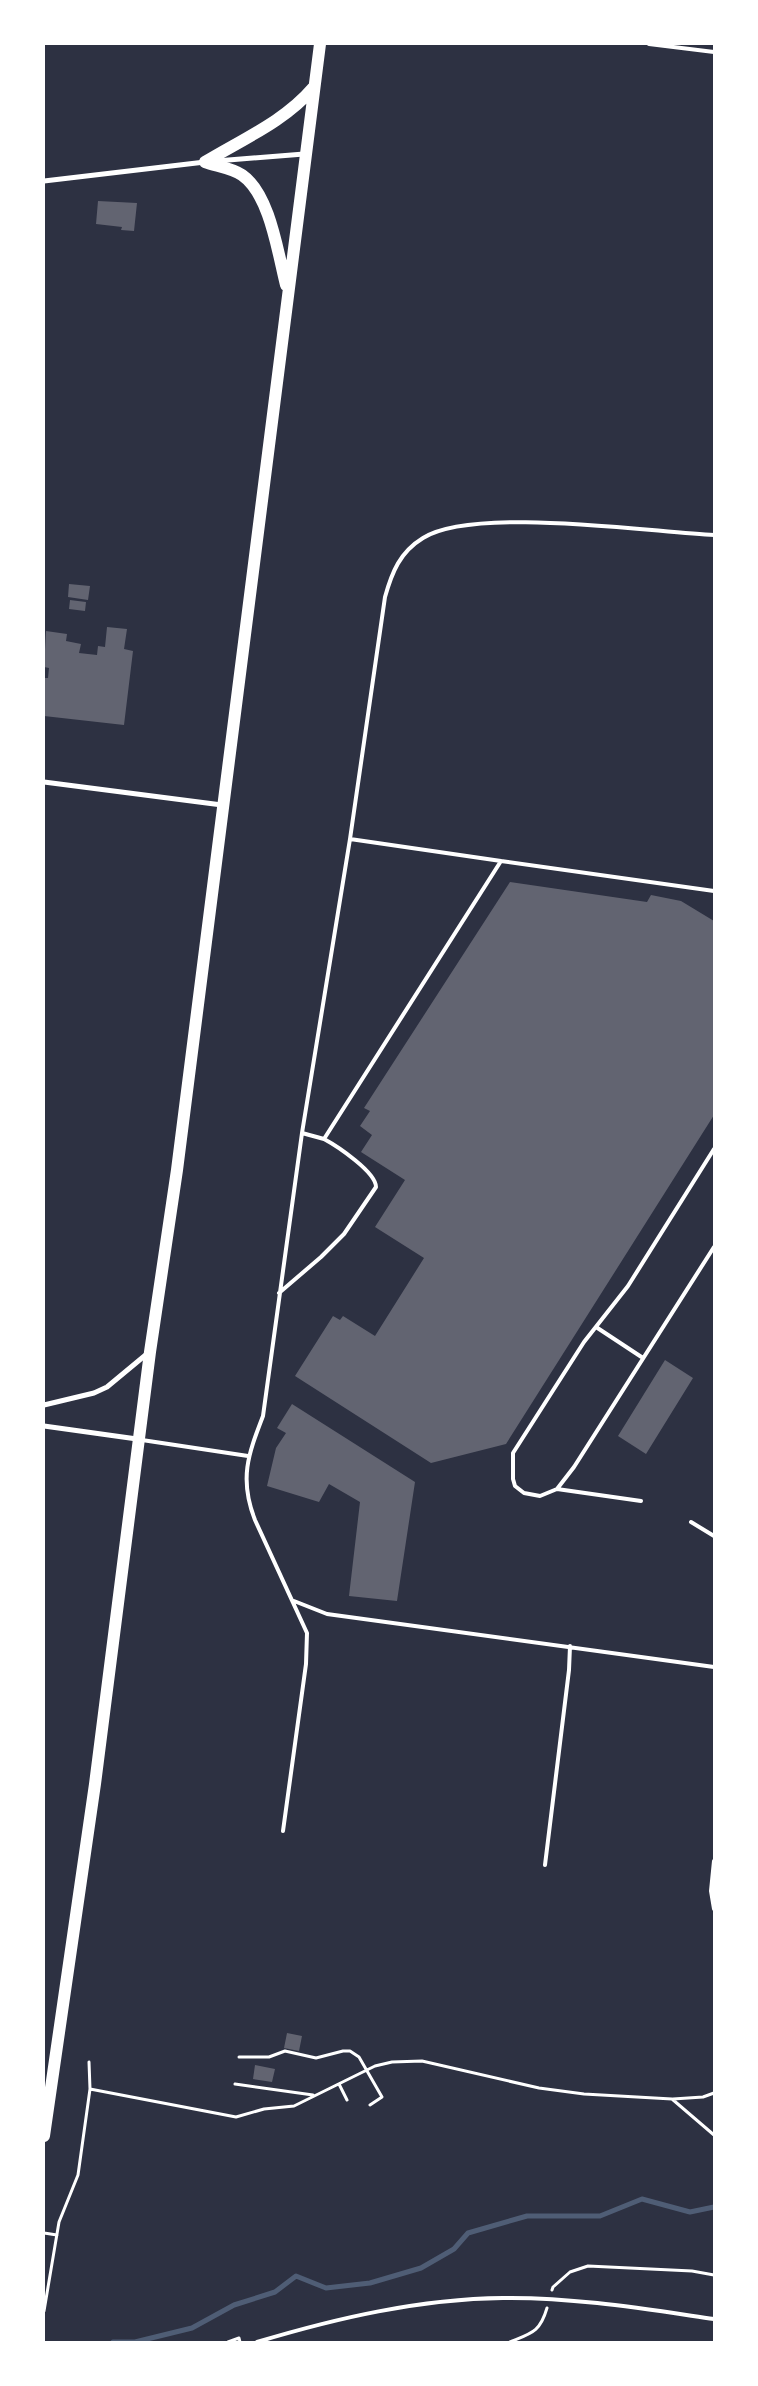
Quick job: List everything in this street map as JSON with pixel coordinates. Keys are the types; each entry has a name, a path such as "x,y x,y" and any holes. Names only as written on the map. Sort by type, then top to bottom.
{"main road":[{"path":"44,2136 95,1784 150,1352 176,1178 304,154 320,44"},
{"path":"205,162 279,120 299,105 314,87"},
{"path":"205,162 241,174 252,183 264,206 272,230 288,292"}],"street":[{"path":"44,181 205,162 304,154"},
{"path":"44,782 224,806"},
{"path":"44,1406 94,1393 107,1387 150,1352"},
{"path":"44,1426 140,1440"}],"lane":[{"path":"648,44 714,52"},
{"path":"283,1831 306,1664 307,1633 294,1601 254,1520 248,1503 246,1476 248,1456 263,1416 278,1293 302,1133 350,839 385,597 393,568 406,550 424,537 442,529 517,522 572,524 714,535"},
{"path":"350,839 714,891"},
{"path":"324,1139 501,861"},
{"path":"278,1293 321,1257 344,1234 376,1187 374,1178 352,1158 324,1139 302,1133"},
{"path":"714,1149 628,1286 584,1342 514,1453 512,1477 520,1490 540,1496 557,1489 574,1467 714,1248"},
{"path":"596,1328 644,1358"},
{"path":"140,1440 248,1456"},
{"path":"557,1489 641,1501"},
{"path":"691,1522 714,1536"},
{"path":"294,1601 327,1614 714,1667"},
{"path":"545,1865 569,1670 570,1646"},
{"path":"714,1861 711,1891 714,1909"},
{"path":"257,2342 365,2313 440,2302 502,2298 550,2300 714,2319"}],"path":[{"path":"239,2057 269,2057 286,2051 316,2058 350,2051 359,2057 382,2098 370,2105"},
{"path":"90,2089 236,2117 264,2109 294,2106 367,2070 392,2062 422,2060 539,2088 584,2094 672,2099 703,2097 714,2093"},
{"path":"44,2311 59,2222 78,2175 90,2089 89,2062"},
{"path":"235,2084 313,2095"},
{"path":"339,2084 347,2100"},
{"path":"672,2099 714,2135"},
{"path":"44,2233 57,2235"},
{"path":"553,2287 570,2272 588,2266 692,2271 714,2275"},
{"path":"510,2342 533,2333 543,2324 547,2310"},
{"path":"228,2342 239,2338 240,2342"}],"building":[{"path":"98,201 137,203 134,231 121,230 122,227 96,224"},
{"path":"69,584 90,586 88,600 68,597"},
{"path":"70,600 86,602 85,611 69,609"},
{"path":"107,627 127,629 124,649 133,651 124,725 44,716 44,678 48,678 49,668 44,667 46,631 67,634 66,641 81,644 79,653 97,655 98,646 105,647"},
{"path":"510,882 647,902 651,895 681,901 714,921 714,1115 506,1444 431,1463 295,1376 333,1316 340,1320 343,1316 375,1336 424,1258 375,1227 405,1180 361,1152 372,1135 360,1126 370,1111 364,1108"},
{"path":"665,1360 693,1378 646,1454 618,1436"},
{"path":"292,1404 415,1482 397,1601 349,1596 360,1502 329,1484 319,1502 267,1486 276,1448 286,1433 277,1428"},
{"path":"287,2033 302,2036 299,2051 284,2048"},
{"path":"255,2065 275,2069 272,2082 253,2079"}],"waterway":[{"path":"113,2342 135,2342 192,2328 234,2305 275,2292 296,2276 326,2288 370,2283 421,2268 454,2249 468,2233 527,2216 600,2216 642,2199 690,2212 714,2207"}]}
